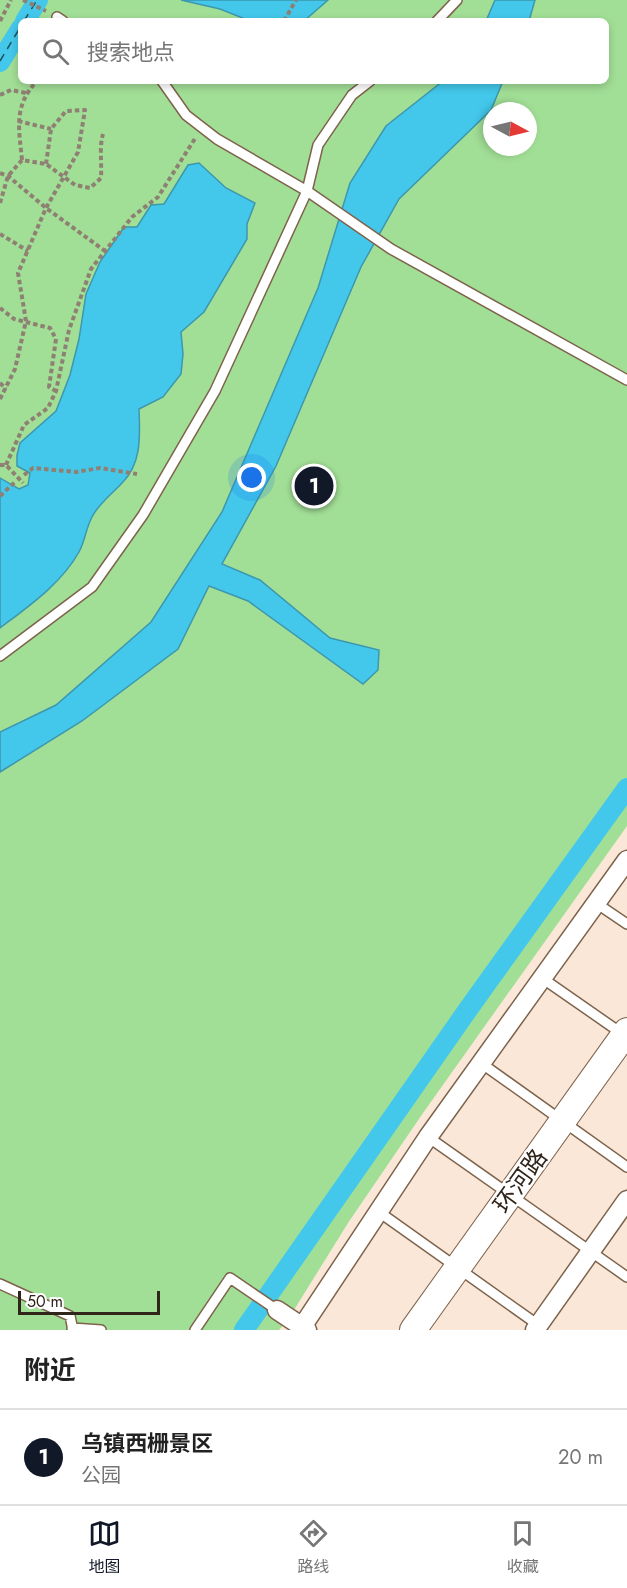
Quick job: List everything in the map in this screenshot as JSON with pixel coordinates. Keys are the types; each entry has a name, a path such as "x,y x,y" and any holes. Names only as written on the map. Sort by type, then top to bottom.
{"street":[{"path":"277,1310 304,1329 428,1137 627,860"},
{"name":"环河路","path":"413,1330 626,1034"},
{"path":"539,1328 627,1200"}],"lane":[{"path":"440,18 457,0"},
{"path":"164,84 186,115 217,139 307,191 391,249 627,380"},
{"path":"0,656 92,587 143,515 215,391 307,191 318,145 352,95 366,84"},
{"path":"596,903 627,924"},
{"path":"542,978 626,1034"},
{"path":"481,1063 627,1167"},
{"path":"428,1137 627,1276"},
{"path":"379,1212 539,1328"},
{"path":"195,1330 230,1278 277,1310"},
{"path":"0,1284 70,1317 73,1329 101,1330"}],"path":[{"path":"0,21 11,0"},
{"path":"23,0 58,18"},
{"path":"286,18 296,0"},
{"path":"0,203 8,176 22,160 18,121 26,93 34,84"},
{"path":"0,94 11,90 26,93"},
{"path":"0,399 15,369 26,321 18,273 46,208 78,152 85,110 66,111 51,129 46,164"},
{"path":"18,121 51,129"},
{"path":"6,465 24,425 48,408 56,391 75,311 91,269 132,217 158,197 202,128"},
{"path":"22,160 46,164 75,185 90,188 101,178 102,164 99,146 104,134"},
{"path":"0,173 8,176 46,208 105,251"},
{"path":"0,234 28,251"},
{"path":"0,308 14,319 50,328 56,339 49,387 56,391"},
{"path":"0,383 6,389"},
{"path":"0,465 6,465 23,483"},
{"path":"24,475 33,468 76,472 100,468 137,474"},
{"path":"0,496 15,482"}],"green space":[{"path":"0,0 627,0 627,826 423,1113 348,1223 289,1318 279,1330 0,1330"}],"water":[{"path":"181,0 328,0 307,18 242,18 220,9"},
{"path":"495,0 535,0 530,18 487,18"},
{"path":"439,84 502,84 494,102 483,102 483,118 399,199 361,267 276,466 222,564 260,580 330,638 379,650 378,670 363,684 248,601 209,586 178,649 82,721 0,772 0,732 56,705 151,622 222,512 318,288 350,183 386,126"},
{"path":"199,163 226,188 255,203 247,224 247,239 204,312 181,332 183,354 181,374 163,397 139,409 138,449 129,475 95,512 72,564 44,594 0,628 0,478 19,489 28,485 30,473 17,466 20,443 56,411 70,375 79,339 86,294 100,262 124,227 137,227 151,205 164,204 188,165"}],"waterway":[{"path":"27,18 38,0"},
{"path":"0,62 18,33"},
{"path":"244,1330 469,1008 627,788"}],"ferry route":[{"path":"26,18 37,0"},
{"path":"0,61 18,31"}],"place":[{"name":"乌镇西栅景区","path":"314,486"}]}
